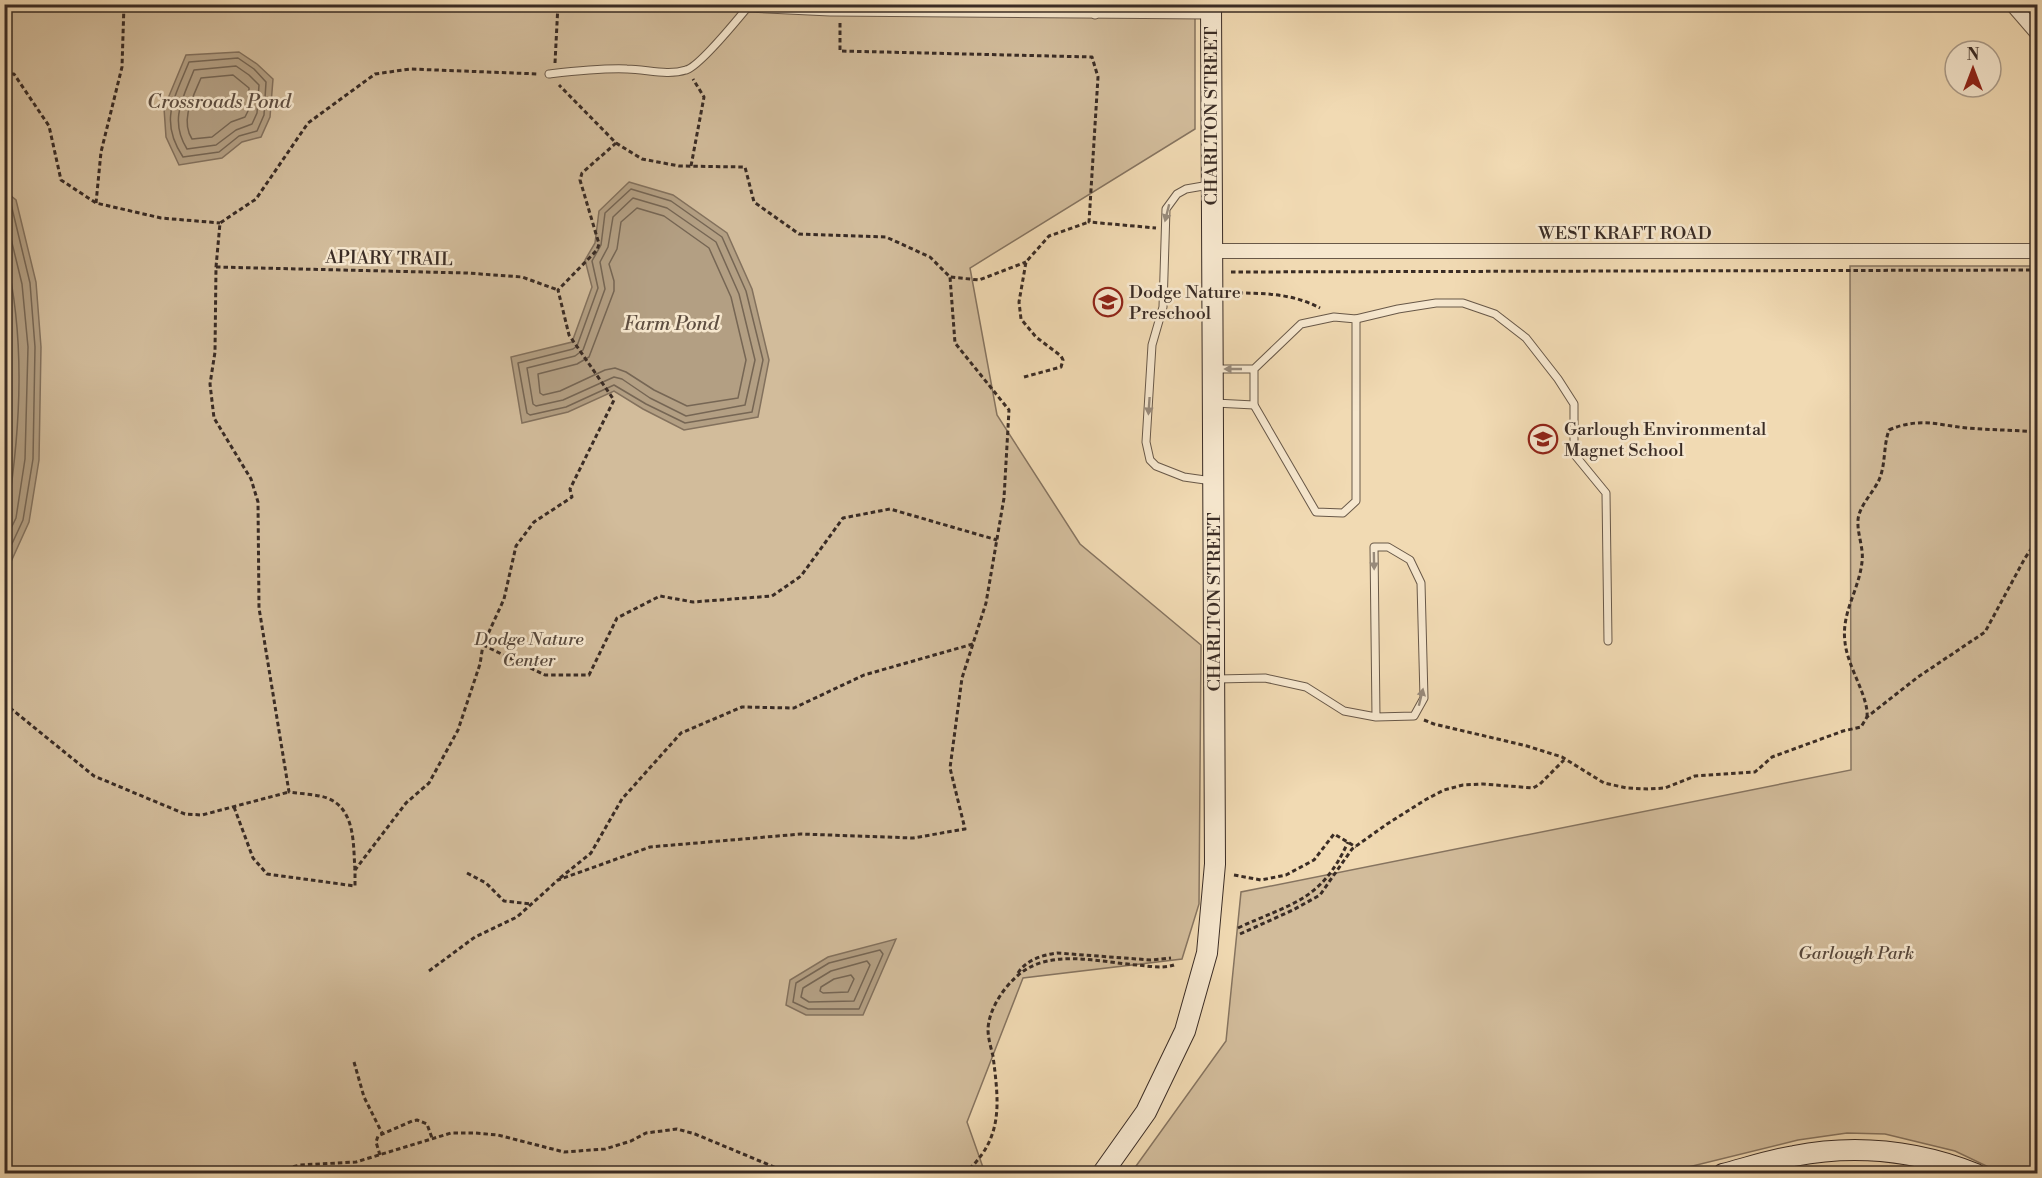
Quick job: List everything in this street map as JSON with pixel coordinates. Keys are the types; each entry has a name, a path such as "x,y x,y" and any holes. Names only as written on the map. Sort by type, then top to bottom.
{"street":[{"path":"2012,4 2037,34"},
{"name":"CHARLTON STREET","path":"1102,1173 1146,1112 1185,1032 1207,953 1215,864 1211,10"},
{"name":"WEST KRAFT ROAD","path":"1212,251 2037,251"},
{"path":"1723,1173 1793,1156 1854,1150 1909,1154 1976,1173"}],"lane":[{"path":"986,4 986,13"},
{"path":"1095,4 1095,15"},
{"path":"552,74 598,68 660,72 688,70 747,8 840,12 1095,15 1211,10"},
{"path":"1212,185 1186,189 1177,194 1166,209 1163,307 1152,345 1146,442 1150,460 1164,470 1184,477 1213,481"},
{"path":"1213,369 1254,369 1301,324 1334,317 1356,319 1426,304 1463,303 1495,314 1526,338 1574,404 1574,454 1606,493 1608,641"},
{"path":"1254,369 1254,405 1316,512 1342,513 1356,501 1356,319"},
{"path":"1213,403 1254,405"},
{"path":"1214,679 1265,678 1306,687 1344,711 1376,717 1414,716 1424,698 1421,583 1410,560 1388,547 1374,547 1376,717"}],"path":[{"path":"96,203 101,152 122,67 124,4"},
{"path":"552,74 558,4"},
{"path":"840,12 840,51 1092,57 1098,77 1089,222"},
{"path":"4,74 14,74 49,126 60,180 96,203 161,218 220,223 256,199 308,123 375,74 410,69 552,74 616,143 642,159 679,166 745,167 754,202 799,234 886,237 930,257 950,277 979,280 1026,262 1049,236 1089,222 1164,229"},
{"path":"688,70 704,97 692,166"},
{"path":"355,870 406,803 429,783 458,730 480,663 483,645 504,598 516,546 534,522 572,497 570,489 614,400 569,335 558,290 597,250 599,244 580,180 582,173 616,143"},
{"path":"220,223 216,267 215,352 210,384 214,418 251,479 258,502 259,608 289,792"},
{"path":"1024,377 1061,367 1063,360 1036,337 1021,319 1019,302 1026,262"},
{"name":"APIARY TRAIL","path":"216,267 467,273 522,277 558,290"},
{"path":"1231,272 2037,270"},
{"path":"558,880 650,847 801,834 913,838 965,829 950,768 962,678 987,603 1004,498 1009,410 955,344 950,277"},
{"path":"1231,293 1273,294 1305,300 1334,317"},
{"path":"1867,717 1866,701 1849,663 1844,630 1845,617 1863,561 1858,517 1878,482 1883,468 1889,430 1916,422 2037,432"},
{"path":"483,645 545,675 589,675 616,618 660,596 693,602 772,596 801,576 843,518 890,509 997,540"},
{"path":"1414,716 1434,724 1527,746 1562,757 1563,760 1604,783 1627,788 1665,788 1695,776 1755,772 1772,758 1843,731 1861,727 1867,717 1918,677 1985,632 2037,539"},
{"path":"429,971 475,937 518,917 591,852 622,799 681,734 742,707 794,708 864,675 973,644"},
{"path":"4,703 94,776 184,814 202,815 289,792 328,798 343,809 352,826 355,886 267,874 253,858 234,807"},
{"path":"1240,934 1308,903 1320,895 1356,847 1387,824 1444,790 1463,785 1483,784 1533,788 1540,784 1563,760"},
{"path":"1234,874 1254,880 1270,880 1286,875 1306,865 1321,853 1334,834 1356,847"},
{"path":"1238,928 1290,907 1307,897 1330,872 1348,842"},
{"path":"467,873 486,883 504,901 532,904"},
{"path":"1016,976 1022,965 1047,954 1151,960 1171,958"},
{"path":"964,1173 984,1152 992,1138 997,1091 988,1029 993,1009 1006,986 1016,976 1026,969 1051,959 1150,967 1174,965"},
{"path":"354,1062 364,1097 382,1133"},
{"path":"380,1155 376,1142 378,1136 417,1120 426,1124 432,1138"},
{"path":"264,1173 300,1165 356,1162 452,1133 498,1136 564,1152 605,1149 631,1141 646,1133 676,1129 695,1134 791,1173"}],"green space":[{"name":"Dodge Nature Center","path":"5,5 1195,5 1195,129 970,268 997,415 1080,544 1201,645 1199,904 1182,959 1023,978 967,1122 985,1173 5,1174"},
{"name":"Garlough Park","path":"1850,266 2037,266 2037,1173 2001,1173 1955,1151 1885,1134 1847,1133 1798,1140 1660,1174 1131,1173 1226,1041 1241,892 1851,770"}],"water":[{"name":"Crossroads Pond","path":"239,52 273,79 270,117 261,137 242,142 222,158 179,165 166,137 164,108 186,55"},
{"name":"Farm Pond","path":"629,182 673,195 727,233 752,289 769,360 758,417 684,430 614,391 568,412 522,423 511,357 572,342 592,287 585,260 595,243 599,211"},
{"path":"5,191 16,200 36,282 41,347 39,460 29,522 5,575"},
{"path":"896,939 863,1015 806,1015 786,1005 790,980 828,957"}],"place":[{"name":"Dodge Nature Preschool","path":"1108,302"},
{"name":"Garlough Environmental Magnet School","path":"1543,439"}]}
